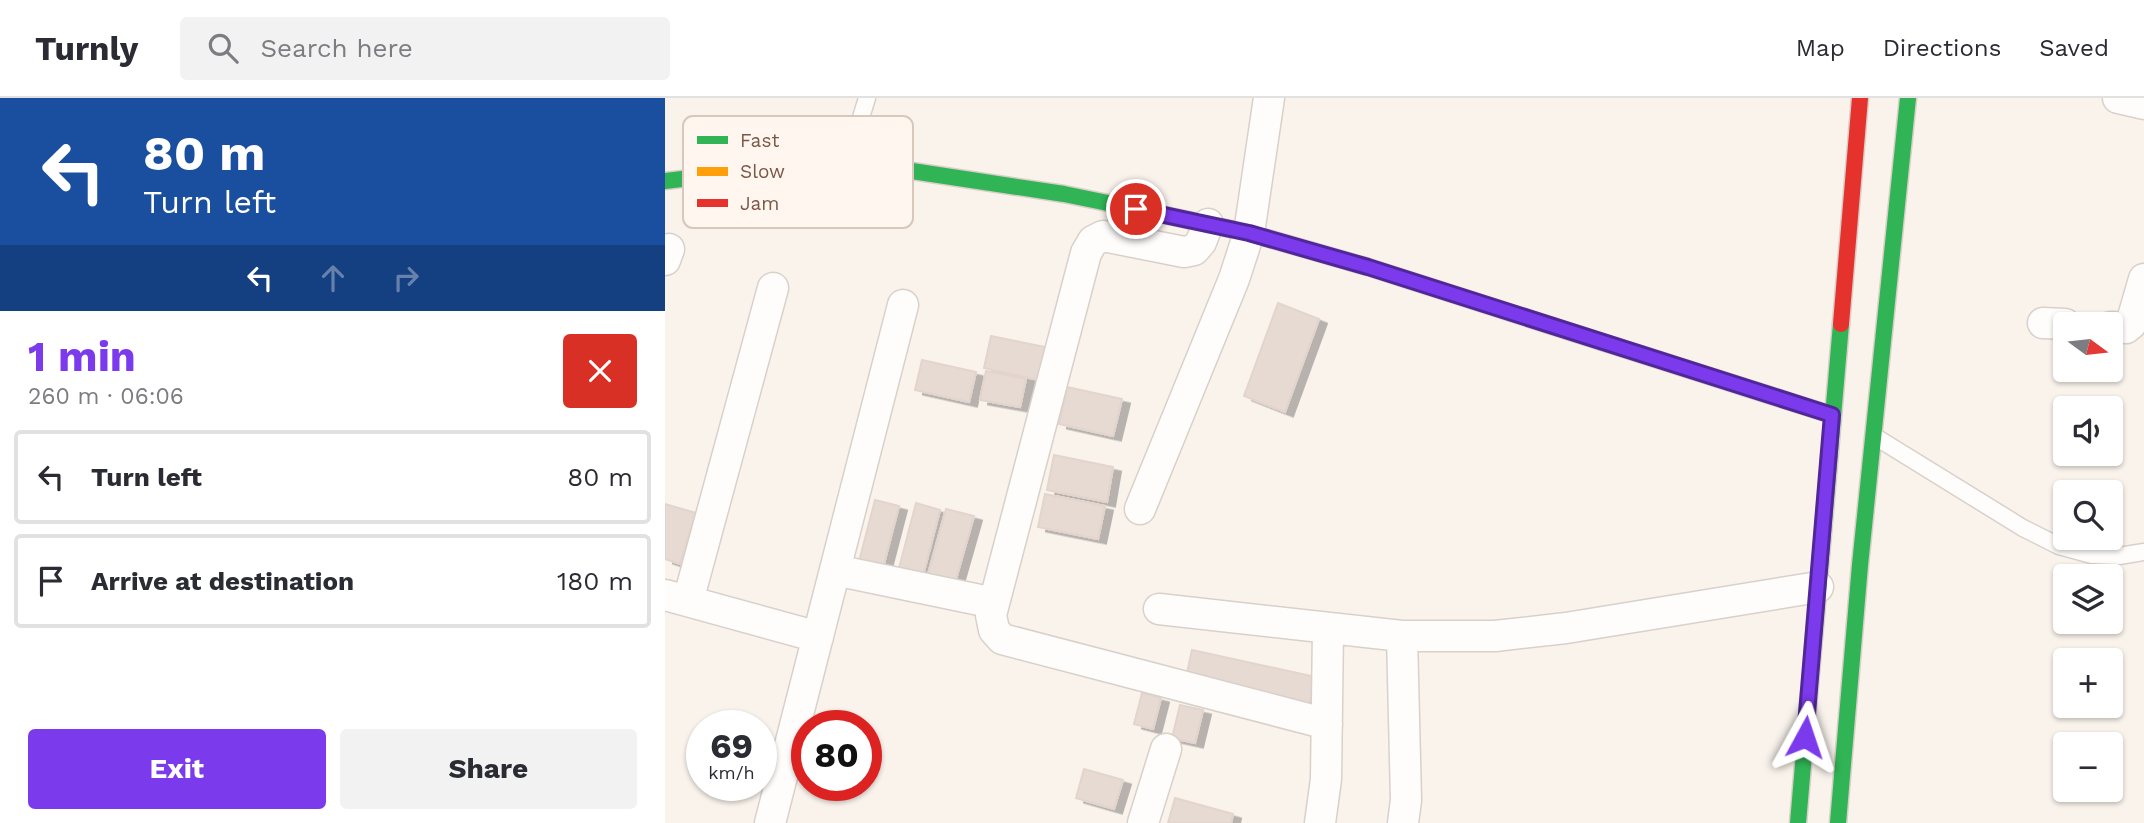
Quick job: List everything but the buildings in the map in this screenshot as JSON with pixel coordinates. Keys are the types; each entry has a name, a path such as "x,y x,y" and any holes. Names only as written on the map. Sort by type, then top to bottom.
{"main road":[{"path":"1818,818 1818,587 1860,98"},
{"path":"1818,818 1873,436 1908,98"},
{"path":"913,171 1064,194 1249,233 1368,267 1832,415"},
{"path":"665,181 683,179"}],"street":[{"path":"1140,509 1234,279 1249,233 1269,98"},
{"path":"2118,98 2144,104"},
{"path":"1208,225 1201,242 1194,250 1184,252 1103,236 1093,241 1086,253 991,615 994,629 1002,639 1327,724"},
{"path":"2123,328 2131,324 2144,279"},
{"path":"773,288 677,598 818,637"},
{"path":"770,823 903,305"},
{"path":"835,570 994,603"},
{"path":"1159,609 1402,636 1495,636 1566,628 1818,587"},
{"path":"1320,823 1326,779 1328,629"},
{"path":"1402,636 1405,800 1403,823"},
{"path":"1143,823 1166,749"}],"lane":[{"path":"862,116 867,98"},
{"path":"1873,436 2023,528 2059,546 2092,555 2119,556 2144,552"}],"traffic: fast":[{"path":"1838,823 1860,565 1908,98"},
{"path":"913,171 1064,194 1137,209"},
{"path":"665,181 683,179"},
{"path":"1798,823 1841,324"},
{"path":"1599,341 1832,415"}],"traffic: slow":[{"path":"1137,209 1249,233 1368,267 1599,341"}],"traffic: jam":[{"path":"1841,324 1860,98"}],"route":[{"path":"1136,209 1249,233 1368,267 1832,415 1805,737"}]}
